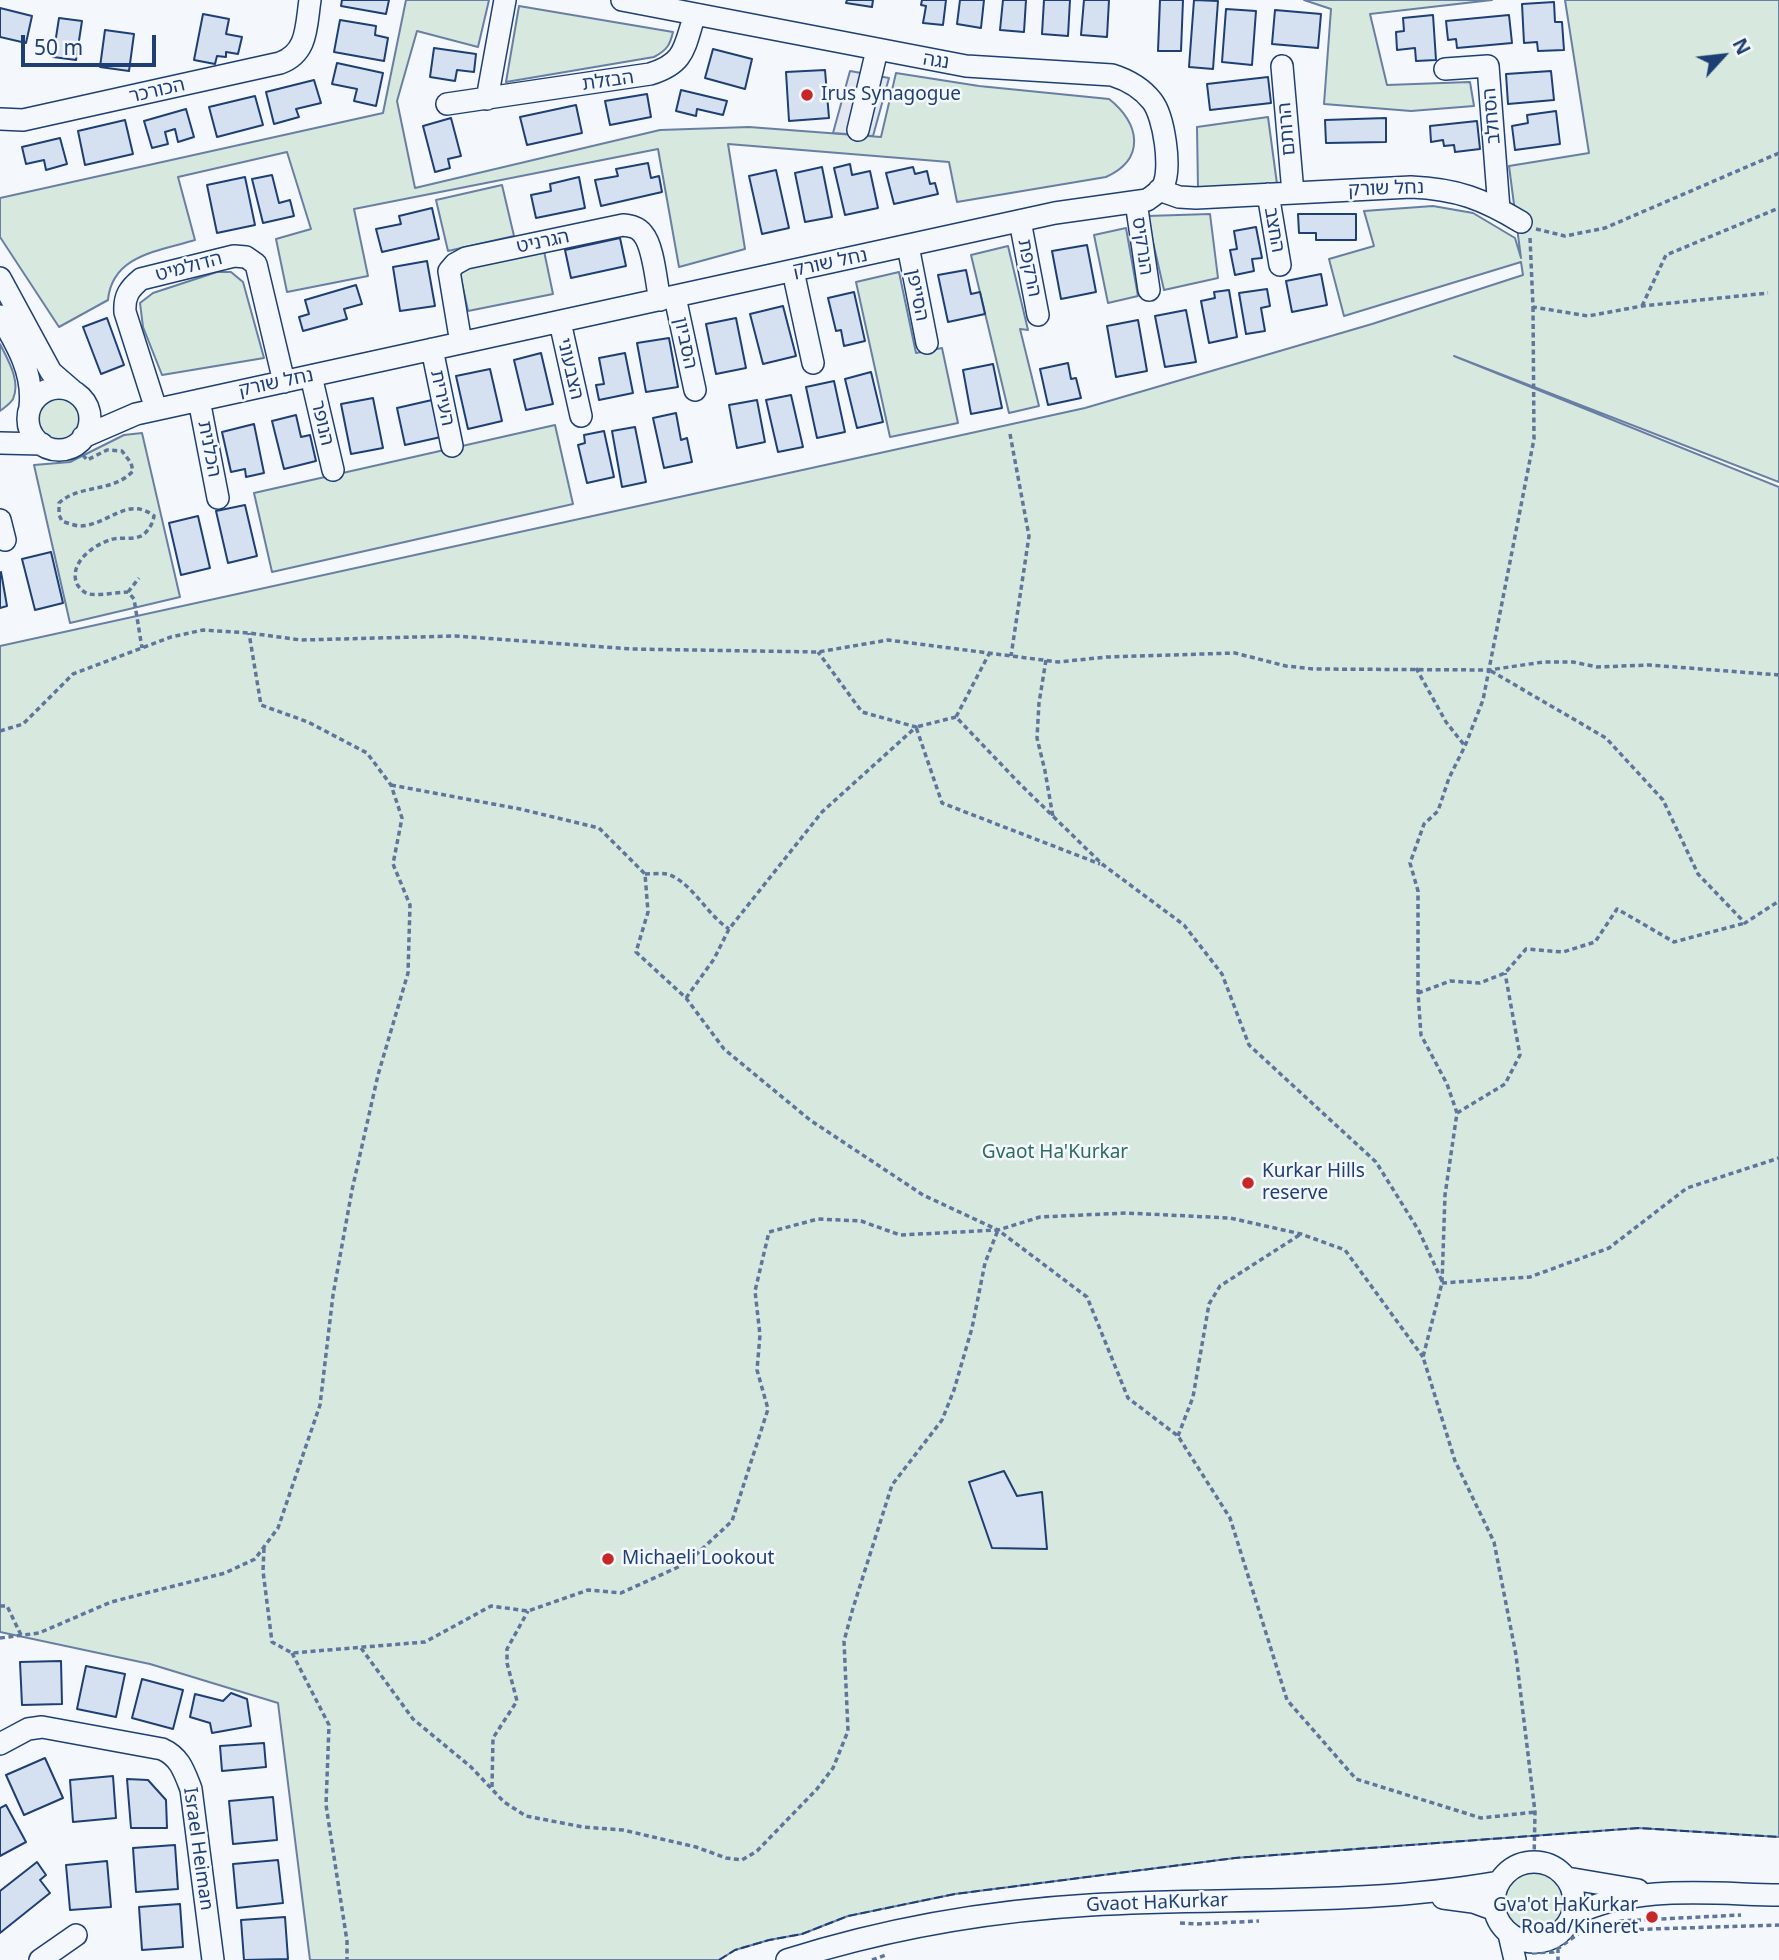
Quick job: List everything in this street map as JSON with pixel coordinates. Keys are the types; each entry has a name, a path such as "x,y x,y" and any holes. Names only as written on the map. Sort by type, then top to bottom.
{"street":[{"name":"הכורכר","path":"0,119 23,120 280,63 292,58 302,45 310,0"},
{"path":"487,99 505,0"},
{"name":"נגה","path":"621,0 966,66 1091,73 1128,80 1153,102 1163,125 1167,172 1164,185 1159,190"},
{"name":"הבזלת","path":"447,104 650,74 665,69 676,62 682,53 695,15"},
{"path":"858,130 877,50"},
{"name":"הרותם","path":"1282,66 1293,193"},
{"name":"הסחלב","path":"1445,69 1488,66 1499,209"},
{"name":"נחל שורק","path":"80,398 116,414 146,411 1020,221 1082,208 1147,200 1159,190 1179,197 1196,198 1411,187 1438,188 1459,192 1499,209 1521,222"},
{"name":"החצב","path":"1268,194 1280,265"},
{"name":"הנרקיס","path":"1136,202 1149,289"},
{"name":"הרקפת","path":"1020,221 1038,315"},
{"name":"הגרניט","path":"461,343 449,271 466,258 623,225 635,227 643,234 648,244 668,298"},
{"name":"הסייפן","path":"908,246 926,343"},
{"name":"הדולמיט","path":"146,411 125,312 124,300 130,288 141,279 234,256 246,257 256,264 284,382"},
{"path":"793,271 813,363"},
{"path":"0,278 51,372 80,398 90,425 79,442 61,450 42,444 0,443"},
{"name":"הסביון","path":"668,298 695,390"},
{"path":"0,316 30,377 32,390 29,428 42,444"},
{"name":"הצבעוני","path":"559,322 581,416"},
{"name":"העירית","path":"432,349 452,446"},
{"name":"הנופר","path":"311,376 333,470"},
{"path":"0,443 22,424 43,392 52,388 80,398"},
{"name":"הכלנית","path":"199,400 218,498"},
{"name":"נחל שורק","path":"79,442 146,411"},
{"name":"Israel Heiman","path":"0,1744 28,1730 42,1727 162,1749 173,1754 182,1765 191,1789 213,1960"},
{"path":"1534,1861 1558,1869 1567,1878 1574,1895 1573,1915 1550,1952 1520,1940 1513,1950 1495,1910 1499,1882 1508,1871 1520,1864 1534,1861"},
{"path":"1567,1878 1671,1894"},
{"name":"Gvaot HaKurkar","path":"787,1960 848,1942 953,1918 1091,1905 1409,1894 1499,1882"},
{"name":"Gvaot HaKurkar","path":"1409,1894 1473,1902 1495,1910"},
{"path":"1573,1915 1608,1900 1671,1894 1779,1895"},
{"name":"Gvaot HaKurkar","path":"834,1960 906,1930"},
{"path":"40,1960 76,1935"}],"path":[{"path":"1423,1357 1443,1283 1445,1195 1457,1113 1447,1084 1421,1035 1418,993 1418,891 1410,863 1424,824 1438,811 1449,778 1483,700 1535,439 1532,253 1528,226 1565,236 1605,228 1779,153"},
{"path":"1642,306 1666,255 1779,208"},
{"path":"1532,307 1588,316 1642,306 1768,293"},
{"path":"1010,434 1029,536 1011,656"},
{"path":"79,442 87,460 107,450 122,452 131,463 133,471 124,481 67,495 59,503 62,521 77,526 89,524 129,508 145,509 154,516 153,524 143,535 110,540 92,549 79,561 75,572 79,588 88,594 128,592 134,598 142,648"},
{"path":"128,592 139,578"},
{"path":"0,730 23,724 73,674 171,637 203,631 301,639 455,636 631,649 818,652 888,640 956,650 990,651 1058,662 1107,657 1235,653 1286,666 1314,669 1489,670 1544,662 1573,662 1597,667 1649,665 1779,675"},
{"path":"0,1638 38,1633 111,1602 225,1573 255,1559 278,1528 320,1405 333,1295 352,1190 378,1075 408,972 410,905 393,863 402,818 391,785 367,753 308,723 261,705 249,633"},
{"path":"686,998 714,959 729,929 822,811 916,727 956,717 990,651"},
{"path":"818,652 862,712 916,727"},
{"path":"1046,660 1037,738 1053,817"},
{"path":"1416,668 1446,722 1465,746"},
{"path":"1489,670 1606,738 1663,800 1698,874 1745,922"},
{"path":"956,717 1102,864 1184,925 1222,974 1249,1045 1376,1162 1419,1231 1443,1283"},
{"path":"916,727 942,803 1102,864"},
{"path":"391,785 520,809 600,828 645,874 648,912 636,952 686,998 724,1049 810,1120 922,1195 998,1230 1087,1297 1128,1398 1178,1436 1230,1518 1287,1700 1356,1779 1481,1818 1535,1812"},
{"path":"645,874 667,874 686,884 717,921 729,929"},
{"path":"1418,993 1450,981 1480,983 1505,973 1526,949 1563,952 1595,942 1617,909 1674,942 1745,922 1779,901"},
{"path":"1457,1113 1504,1084 1520,1055 1505,973"},
{"path":"1443,1283 1530,1277 1609,1248 1687,1188 1779,1158"},
{"path":"264,1548 263,1571 272,1642 292,1653 425,1642 491,1606 528,1611 588,1590 621,1593 687,1563 732,1521 768,1409 757,1370 760,1335 755,1291 769,1232 818,1219 861,1221 900,1235 998,1230 1040,1217 1126,1213 1230,1218 1301,1234 1345,1250 1423,1357 1455,1461 1494,1542 1516,1655 1535,1812 1534,1861"},
{"path":"361,1648 413,1719 471,1767 504,1802 526,1816 583,1827 623,1830 696,1847 726,1858 742,1860 757,1851 817,1789 833,1768 848,1731 844,1641 892,1485 942,1420 954,1390 972,1328 985,1263 998,1230"},
{"path":"1178,1436 1193,1397 1209,1304 1220,1286 1301,1234"},
{"path":"0,1606 7,1606 21,1635"},
{"path":"491,1789 493,1738 517,1701 507,1663 508,1649 528,1611"},
{"path":"292,1653 329,1725 326,1805 347,1960"},
{"path":"1608,1922 1753,1915"},
{"path":"1171,1922 1197,1924 1264,1921"},
{"path":"1513,1950 1550,1952 1583,1931 1779,1925"},
{"path":"872,1960 898,1951"}],"green space":[{"path":"406,0 489,0 478,47 417,31 397,101 415,188 660,130 749,127 881,137 896,73 979,86 1109,99 1127,119 1132,129 1133,151 1128,161 1106,177 957,202 949,162 728,144 745,249 679,267 658,149 354,209 368,276 287,292 276,239 311,229 287,152 178,177 195,240 153,252 128,264 118,273 111,285 108,300 59,327 0,237 0,198 383,113"},
{"path":"1304,0 1492,0 1370,14 1387,85 1470,82 1474,106 1411,111 1324,104 1331,9"},
{"name":"Gvaot Ha'Kurkar","path":"1565,0 1779,0 1779,482 1454,356 1779,487 1779,1837 1638,1828 1235,1858 955,1894 848,1916 802,1934 735,1950 719,1960 310,1960 278,1703 150,1664 0,1632 0,646 1085,408 1372,324 1523,275 1521,262 1344,316 1329,259 1374,246 1364,211 1433,206 1473,213 1515,238 1521,258 1509,166 1589,153"},
{"path":"519,6 673,32 667,47 654,57 506,82"},
{"path":"1268,117 1277,184 1198,188 1197,127"},
{"path":"502,185 514,236 448,251 436,200"},
{"path":"1210,214 1218,278 1164,290 1147,216"},
{"path":"1126,228 1138,296 1108,303 1094,235"},
{"path":"1008,246 1028,330 1020,329 1039,406 1009,413 971,255"},
{"path":"544,251 553,294 468,311 459,269"},
{"path":"217,272 231,272 243,282 264,358 162,375 143,327 140,303 153,293"},
{"path":"899,272 916,353 942,348 958,423 890,437 856,282"},
{"path":"0,344 12,371 15,392 13,399 0,411"},
{"path":"59,393 78,400 85,419 78,438 59,445 40,438 33,419 40,400"},
{"path":"555,425 573,504 272,572 254,493"},
{"path":"142,433 180,597 70,623 34,465 70,462 124,435"},
{"path":"1534,1868 1547,1871 1558,1878 1565,1889 1568,1902 1565,1915 1558,1926 1547,1933 1534,1936 1521,1933 1510,1926 1503,1915 1500,1902 1503,1889 1510,1878 1521,1871"}],"shaded area":[{"path":"850,71 889,78 873,136 833,133"}],"building":[{"path":"342,0 389,0 386,14 341,6"},
{"path":"847,0 873,0 872,7 846,3"},
{"path":"922,0 946,0 943,25 923,23 926,6 921,5"},
{"path":"960,0 984,0 981,28 957,24"},
{"path":"1003,0 1026,0 1024,32 1000,30"},
{"path":"1044,0 1070,0 1068,36 1042,34"},
{"path":"1084,0 1109,0 1107,37 1081,35"},
{"path":"1160,0 1183,0 1181,51 1158,51"},
{"path":"1194,0 1218,1 1213,69 1189,67"},
{"path":"1554,2 1555,22 1562,22 1564,50 1538,51 1537,42 1524,43 1522,4"},
{"path":"0,8 32,16 26,43 0,37"},
{"path":"1226,9 1256,11 1252,65 1222,62"},
{"path":"1275,10 1321,14 1318,48 1272,44"},
{"path":"203,14 229,19 226,34 242,37 238,54 226,52 226,57 217,56 215,64 194,60"},
{"path":"1433,15 1436,60 1416,61 1415,48 1397,50 1396,32 1404,31 1403,18"},
{"path":"1509,15 1512,43 1457,48 1456,39 1448,40 1446,21"},
{"path":"59,18 82,21 76,60 53,57"},
{"path":"340,20 376,26 375,35 388,38 384,61 334,52"},
{"path":"105,30 134,34 129,71 100,67"},
{"path":"434,48 476,54 474,72 457,70 455,81 430,77"},
{"path":"713,49 752,59 745,89 705,78"},
{"path":"337,63 383,73 376,106 354,101 357,89 332,84"},
{"name":"Irus Synagogue","path":"825,70 829,118 789,121 786,72"},
{"path":"1551,71 1554,100 1508,104 1506,74"},
{"path":"1268,77 1271,103 1210,110 1207,84"},
{"path":"314,80 321,103 296,109 299,117 274,124 266,92"},
{"path":"681,90 727,101 723,115 697,109 696,116 676,111"},
{"path":"647,94 651,117 610,125 605,101"},
{"path":"255,96 263,125 217,137 209,107"},
{"path":"576,105 582,133 527,145 520,117"},
{"path":"186,109 194,137 178,142 175,129 165,132 168,144 152,148 144,121"},
{"path":"1556,111 1560,144 1515,150 1512,126 1528,123 1527,115"},
{"path":"451,118 461,156 448,159 450,168 435,172 423,126"},
{"path":"1386,118 1386,142 1326,143 1325,120"},
{"path":"125,120 133,154 85,165 78,131"},
{"path":"1477,121 1480,149 1455,152 1454,145 1444,146 1443,140 1431,142 1430,126"},
{"path":"60,138 67,164 46,170 44,160 26,164 22,147"},
{"path":"648,163 651,178 659,176 662,192 601,206 595,180 618,176 616,169"},
{"path":"850,164 852,175 870,171 878,208 845,215 834,168"},
{"path":"822,167 832,217 805,222 795,173"},
{"path":"913,167 915,174 927,171 930,184 935,183 938,194 894,204 886,173"},
{"path":"776,170 789,228 762,234 749,176"},
{"path":"272,175 279,203 290,200 294,216 263,223 252,179"},
{"path":"245,177 255,225 217,233 207,185"},
{"path":"579,177 585,208 536,218 531,195 551,191 550,184"},
{"path":"432,208 439,239 382,252 376,229 401,224 399,216"},
{"path":"1298,214 1356,214 1356,240 1316,240 1316,233 1299,233"},
{"path":"1256,227 1262,258 1252,259 1254,271 1235,275 1230,250 1237,249 1234,231"},
{"path":"620,238 626,266 571,278 565,250"},
{"path":"1087,245 1096,292 1061,299 1052,251"},
{"path":"427,261 435,306 400,311 393,267"},
{"path":"966,270 971,294 980,292 985,314 948,322 938,275"},
{"path":"1321,274 1327,305 1292,312 1286,281"},
{"path":"356,285 362,304 344,309 347,319 303,331 299,317 309,314 305,300"},
{"path":"1267,289 1270,306 1261,308 1265,331 1246,334 1239,293"},
{"path":"1229,290 1237,337 1209,343 1201,301 1215,298 1214,292"},
{"path":"854,292 865,341 844,346 841,330 836,331 828,298"},
{"path":"783,306 796,356 763,364 750,314"},
{"path":"1186,310 1196,362 1165,367 1155,316"},
{"path":"107,318 124,365 101,374 83,327"},
{"path":"736,318 746,368 716,374 706,324"},
{"path":"1138,320 1147,371 1116,377 1107,326"},
{"path":"669,338 678,387 646,392 637,343"},
{"path":"541,353 553,404 526,410 514,360"},
{"path":"625,353 633,393 599,400 596,385 604,384 599,358"},
{"path":"1068,363 1071,379 1076,378 1081,398 1048,405 1040,369"},
{"path":"993,364 1002,408 971,414 963,370"},
{"path":"490,369 502,421 468,429 456,376"},
{"path":"871,372 883,422 857,428 845,379"},
{"path":"834,381 845,432 817,438 806,387"},
{"path":"791,395 803,447 778,452 766,400"},
{"path":"373,398 383,448 351,454 341,404"},
{"path":"432,400 441,437 405,445 397,408"},
{"path":"757,400 765,442 737,448 729,405"},
{"path":"676,413 681,440 687,438 692,462 664,468 653,418"},
{"path":"296,415 301,437 310,435 316,461 284,469 272,421"},
{"path":"254,424 264,473 246,477 245,469 231,472 222,432"},
{"path":"635,427 646,482 622,487 612,431"},
{"path":"604,431 614,477 587,483 578,445 585,443 584,435"},
{"path":"245,505 257,556 228,563 216,511"},
{"path":"198,516 210,568 181,575 169,523"},
{"path":"51,552 63,603 35,610 22,559"},
{"path":"0,573 7,606 0,608"},
{"path":"1004,1471 1017,1496 1042,1492 1047,1549 992,1548 969,1482"},
{"path":"61,1661 62,1704 22,1705 20,1662"},
{"path":"86,1666 125,1674 116,1717 77,1709"},
{"path":"142,1679 183,1690 173,1729 132,1718"},
{"path":"231,1693 247,1699 251,1726 212,1733 210,1723 190,1717 195,1694 223,1701"},
{"path":"264,1743 266,1767 222,1771 220,1746"},
{"path":"45,1758 63,1798 24,1815 6,1775"},
{"path":"113,1776 116,1818 73,1822 70,1780"},
{"path":"127,1779 148,1780 166,1800 167,1828 131,1828"},
{"path":"273,1797 277,1840 233,1844 229,1801"},
{"path":"6,1805 26,1842 0,1856 0,1808"},
{"path":"175,1845 178,1889 136,1892 133,1848"},
{"path":"278,1860 283,1903 237,1908 233,1864"},
{"path":"107,1861 111,1907 70,1910 66,1865"},
{"path":"37,1862 46,1875 40,1880 50,1893 0,1933 0,1891"},
{"path":"180,1904 183,1947 142,1950 139,1907"},
{"path":"285,1917 288,1959 244,1960 241,1920"}],"fence":[{"path":"719,1960 735,1950 802,1934 848,1916 955,1894 1235,1858 1639,1828 1779,1837"}],"place":[{"name":"Irus Synagogue","path":"807,95"},
{"name":"Kurkar Hills reserve","path":"1248,1183"},
{"name":"Michaeli Lookout","path":"608,1559"},
{"name":"Gva'ot HaKurkar Road/Kineret","path":"1652,1917"}]}
